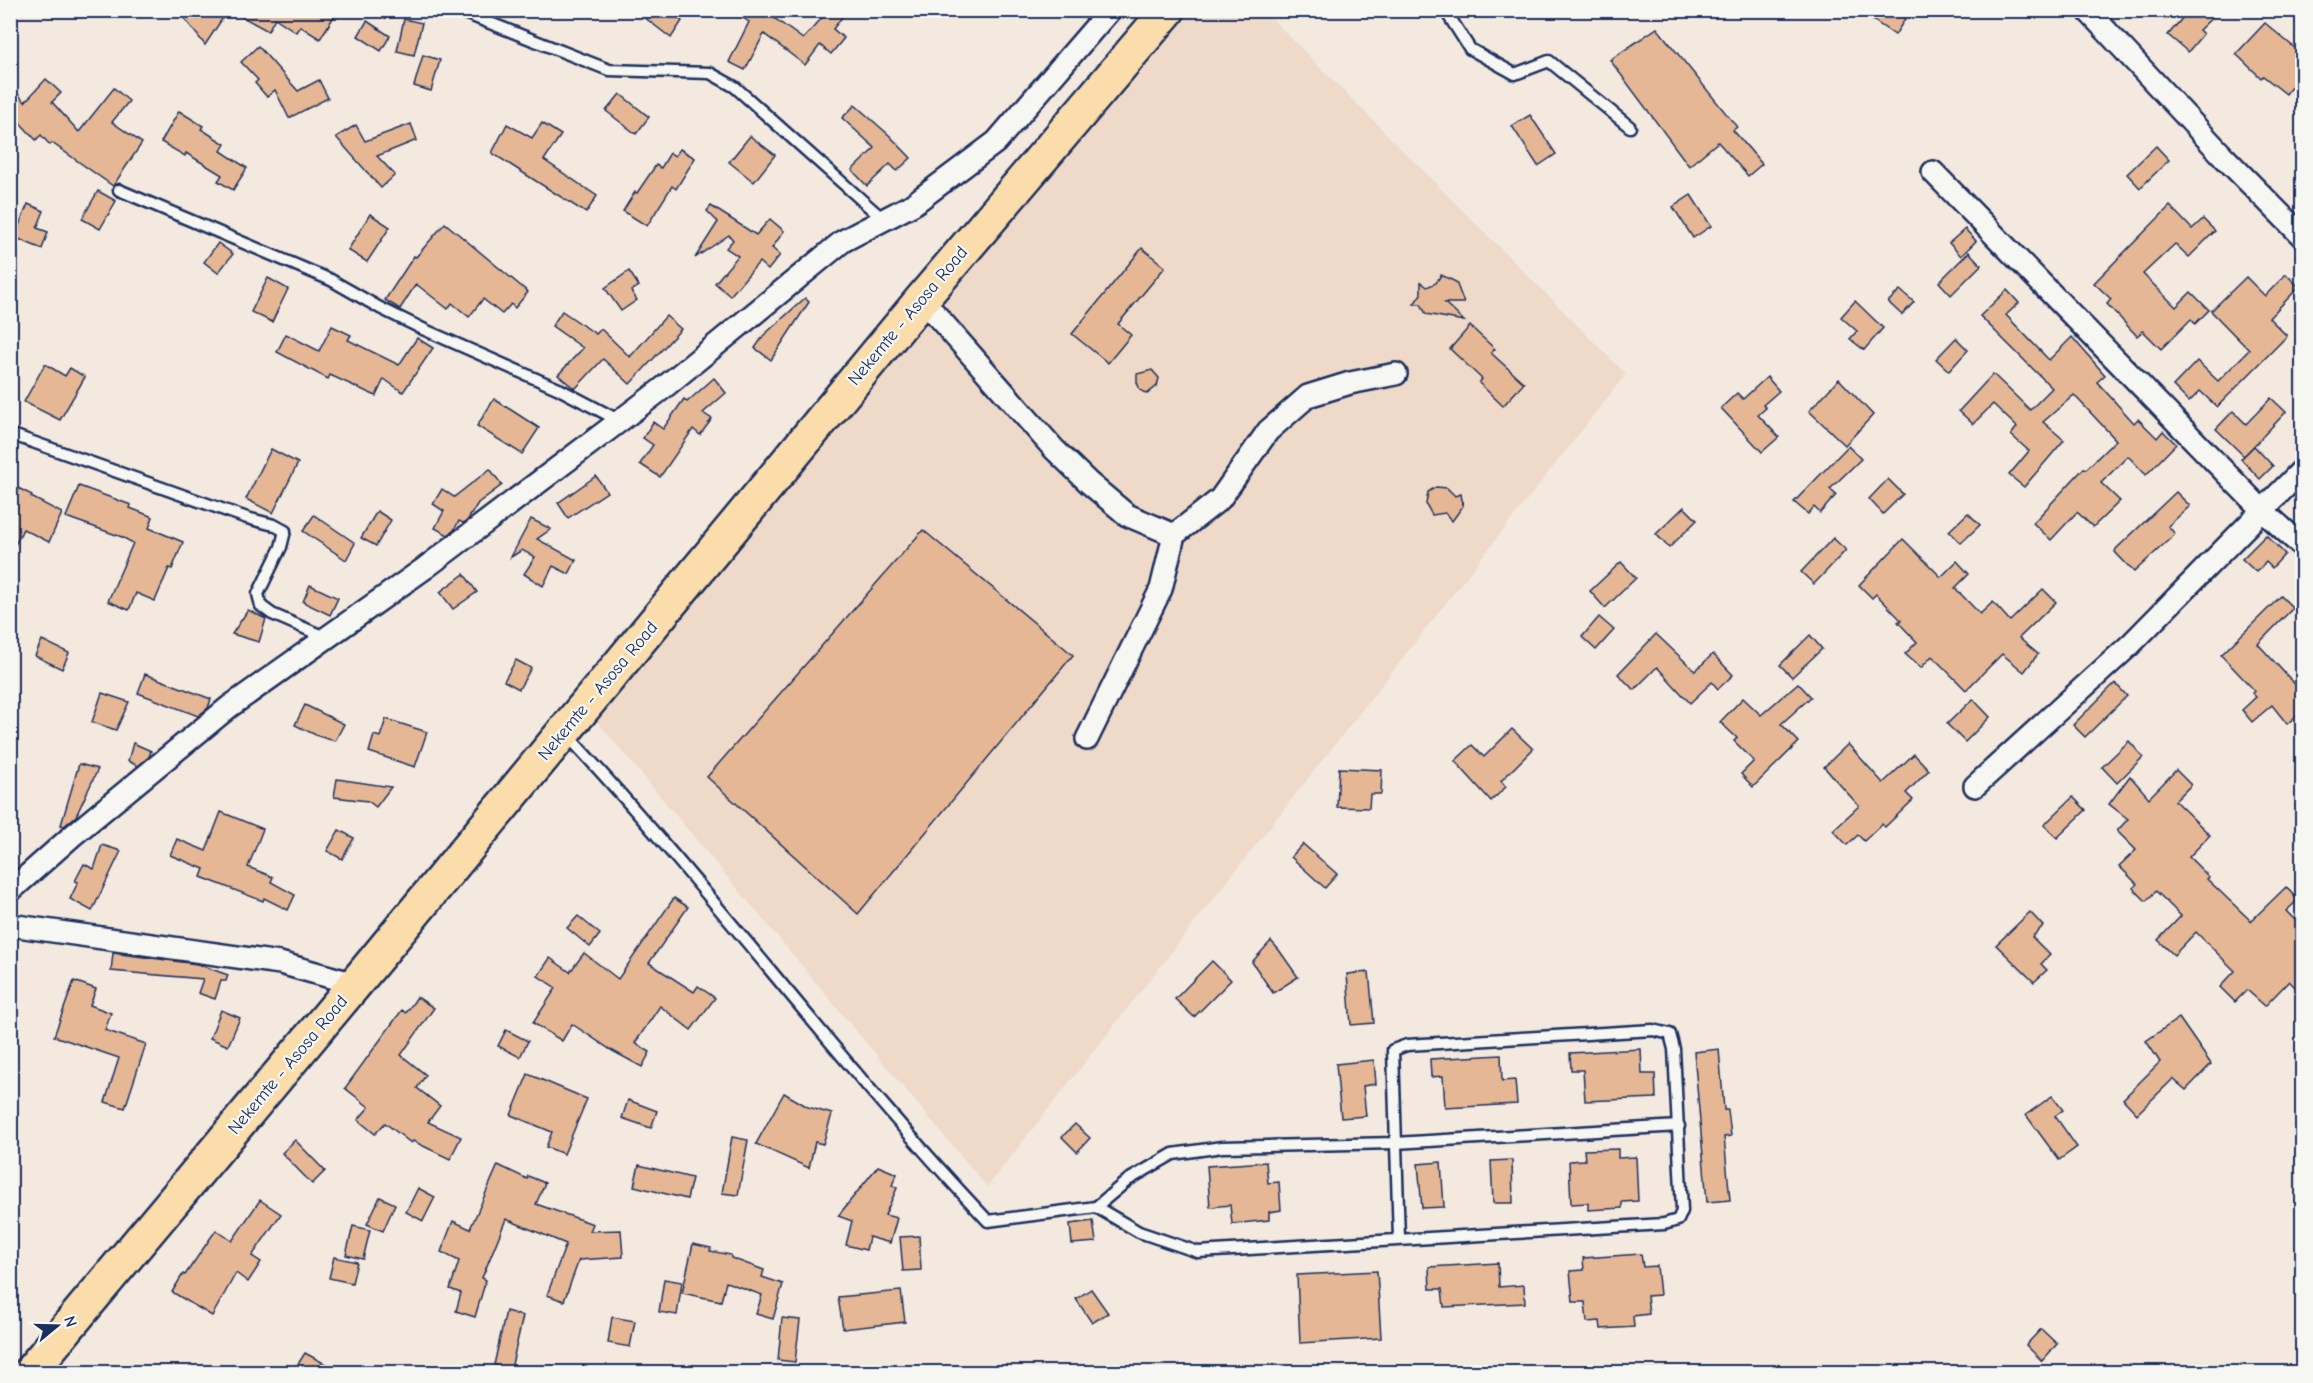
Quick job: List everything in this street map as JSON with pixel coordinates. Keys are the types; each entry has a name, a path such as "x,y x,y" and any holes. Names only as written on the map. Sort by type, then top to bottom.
{"highway":[{"name":"Nekemte - Asosa Road","path":"30,1372 355,984 922,299 1168,10"}],"street":[{"path":"10,891 72,836 229,707 425,568 620,422 843,241 885,220 928,194 996,142 1110,10"},
{"path":"2086,10 2224,157 2302,236"},
{"path":"1933,172 2262,510 2302,546"},
{"path":"922,299 1054,449 1089,483 1128,515 1174,535"},
{"path":"1088,739 1161,589 1174,535 1220,499 1268,431 1308,396 1350,383 1396,374"},
{"path":"1976,786 2131,644 2302,470"},
{"path":"10,925 280,963 355,984"}],"lane":[{"path":"457,10 609,70 710,73 735,87 885,220"},
{"path":"1445,10 1470,50 1515,74 1549,61 1630,127"},
{"path":"119,190 331,280 380,308 559,389 620,422"},
{"path":"10,434 247,518 274,525 285,531 281,547 258,594 261,606 272,614 327,638"},
{"path":"564,732 623,795 945,1177 988,1221 1050,1211 1096,1207 1139,1232 1198,1252 1664,1224 1678,1220 1682,1211 1674,1049 1670,1034 1653,1030 1407,1045 1393,1050 1399,1239"},
{"path":"1096,1207 1128,1180 1173,1154 1222,1147 1395,1143 1678,1126"}],"shaded area":[{"path":"1158,11 1264,11 1626,374 987,1187 576,696"}],"building":[{"path":"178,10 228,10 205,45"},
{"path":"230,10 338,10 320,39 300,26 296,32 275,18 268,31"},
{"path":"635,10 666,10 682,21 671,38"},
{"path":"731,10 763,10 803,39 829,10 842,10 845,13 833,29 844,38 831,54 820,45 805,65 764,34 745,70 729,62 749,22"},
{"path":"1858,10 1891,10 1905,19 1895,35"},
{"path":"2189,10 2220,10 2199,30 2203,34 2188,52 2168,35"},
{"path":"404,19 422,23 414,55 397,51"},
{"path":"367,21 390,36 381,51 358,36"},
{"path":"2265,23 2302,54 2302,73 2286,94 2263,76 2261,78 2236,54"},
{"path":"1657,28 1737,127 1733,130 1762,164 1748,176 1718,142 1689,166 1610,60"},
{"path":"258,46 298,91 319,80 328,98 289,118 275,90 267,97 255,83 258,80 241,62"},
{"path":"423,55 440,60 431,91 414,86"},
{"path":"46,79 61,93 52,102 79,132 114,88 129,101 112,122 142,143 113,186 52,143 50,145 41,135 36,140 10,112 10,85 25,102"},
{"path":"620,94 649,117 636,134 606,111"},
{"path":"855,105 911,158 897,171 890,164 867,186 852,170 875,148 842,118"},
{"path":"179,111 203,126 201,129 225,144 221,151 247,168 233,190 218,181 222,175 186,153 185,156 161,142"},
{"path":"1530,115 1556,154 1538,166 1512,126"},
{"path":"542,123 561,135 544,160 597,196 586,213 492,153 507,124 532,138"},
{"path":"411,124 417,140 377,156 395,175 381,188 336,137 356,125 365,141"},
{"path":"750,136 775,155 754,182 729,162"},
{"path":"2156,146 2169,160 2140,188 2127,174"},
{"path":"680,149 695,158 676,189 672,186 647,226 623,211 656,165 661,168 670,153 675,156"},
{"path":"98,191 116,201 100,229 82,219"},
{"path":"1691,195 1711,226 1693,238 1673,207"},
{"path":"28,204 44,211 37,228 48,232 42,249 14,237"},
{"path":"711,206 756,235 770,219 784,231 772,248 780,255 768,270 759,262 730,296 715,283 738,256 726,248 733,240 729,235 695,258 718,222 707,211"},
{"path":"2170,206 2192,229 2203,219 2215,231 2189,257 2175,244 2143,274 2176,307 2191,292 2209,310 2195,324 2191,319 2161,349 2143,331 2137,336 2107,304 2111,299 2094,283"},
{"path":"370,214 390,227 367,262 348,250"},
{"path":"445,223 528,292 515,308 511,304 502,314 483,299 469,317 452,303 448,309 416,284 400,309 385,300 414,256 416,257"},
{"path":"1965,229 1976,241 1961,256 1949,243"},
{"path":"218,243 233,254 218,273 204,262"},
{"path":"1142,248 1165,267 1118,324 1131,335 1108,363 1072,334"},
{"path":"1969,252 1981,265 1951,295 1939,282"},
{"path":"629,271 639,286 631,291 637,300 621,311 605,288"},
{"path":"2286,274 2299,287 2269,318 2287,336 2217,407 2200,391 2189,402 2173,386 2197,361 2218,381 2249,350 2211,311 2246,277 2265,296"},
{"path":"1441,275 1456,282 1464,303 1445,303 1464,321 1426,314 1421,304 1414,304 1421,294 1421,282 1427,287 1436,283"},
{"path":"268,278 288,289 272,322 251,312"},
{"path":"1900,290 1914,302 1902,315 1888,302"},
{"path":"2007,290 2019,303 2006,315 2049,360 2072,337 2105,375 2097,382 2134,423 2138,419 2157,438 2163,431 2176,444 2146,475 2128,456 2101,483 2120,501 2093,527 2077,512 2051,540 2033,523 2084,468 2086,469 2116,440 2074,395 2043,422 2064,440 2024,487 2009,475 2029,451 2011,435 2017,427 1993,404 1973,424 1959,411 1993,374 2030,410 2052,388 1980,316"},
{"path":"805,298 809,302 771,360 755,348 764,335"},
{"path":"1855,301 1883,328 1864,350 1850,339 1857,331 1841,317"},
{"path":"562,311 596,334 601,329 630,357 666,316 681,329 630,384 603,359 575,389 558,375 583,348 552,326"},
{"path":"332,326 351,335 348,340 399,365 417,338 433,348 403,392 384,379 376,396 330,375 328,379 277,352 286,334 319,351"},
{"path":"1470,326 1495,349 1491,353 1524,383 1503,406 1479,383 1482,379 1450,349"},
{"path":"1956,338 1968,350 1949,371 1936,359"},
{"path":"45,364 65,376 70,368 85,377 60,420 24,402"},
{"path":"1152,370 1159,378 1157,386 1147,394 1140,390 1137,374"},
{"path":"1767,377 1779,391 1763,405 1766,408 1758,415 1779,437 1762,452 1721,408 1737,393 1743,399"},
{"path":"714,378 726,393 703,413 712,419 700,435 693,429 660,477 640,464 653,445 643,438 653,422 663,429 684,399 687,402"},
{"path":"1839,379 1873,415 1845,445 1809,411"},
{"path":"2271,398 2286,412 2244,456 2216,429 2233,411 2246,424"},
{"path":"494,399 539,428 522,454 477,426"},
{"path":"1848,446 1861,459 1830,489 1836,495 1820,513 1814,507 1808,514 1794,502"},
{"path":"2254,446 2273,466 2260,479 2241,459"},
{"path":"271,449 298,463 273,513 246,499"},
{"path":"490,469 502,485 478,503 467,521 463,523 459,521 448,535 435,528 444,511 433,504 442,489 454,497"},
{"path":"596,476 607,492 568,518 558,503"},
{"path":"1888,479 1903,494 1883,514 1869,499"},
{"path":"79,486 131,505 130,508 153,517 149,528 183,542 155,601 136,593 129,610 108,601 133,543 66,517"},
{"path":"16,487 62,513 49,542 23,529 10,555 10,499"},
{"path":"1436,487 1447,488 1455,496 1461,494 1463,506 1452,521 1445,513 1432,515 1426,504 1428,492"},
{"path":"2176,492 2190,506 2168,526 2175,534 2134,572 2115,552 2116,549"},
{"path":"1684,507 1697,520 1669,548 1656,534"},
{"path":"377,511 391,520 376,546 361,538"},
{"path":"1968,513 1980,525 1961,543 1949,531"},
{"path":"314,515 355,543 346,560 303,531"},
{"path":"531,519 551,529 537,539 576,560 569,574 553,566 543,586 524,574 535,557 522,550 511,557"},
{"path":"923,530 1073,655 858,914 707,777"},
{"path":"2266,535 2285,554 2272,568 2266,562 2256,572 2242,559"},
{"path":"1833,538 1846,550 1814,584 1801,572"},
{"path":"1903,539 1941,577 1957,561 1969,574 1955,588 1980,614 1993,602 2010,621 2043,589 2056,602 2019,638 2038,654 2024,672 2002,654 1966,690 1932,656 1921,668 1905,654 1917,642 1898,622 1901,620 1876,594 1872,598 1859,585"},
{"path":"1621,562 1636,578 1605,608 1590,591"},
{"path":"464,574 477,592 453,609 440,592"},
{"path":"310,585 338,598 330,615 303,602"},
{"path":"2281,596 2293,608 2258,644 2302,692 2302,711 2287,724 2272,705 2252,722 2242,710 2256,697 2252,693 2255,691 2221,655"},
{"path":"248,610 266,619 259,642 232,634"},
{"path":"1599,617 1614,630 1596,650 1582,637"},
{"path":"1656,634 1695,671 1713,654 1733,675 1718,689 1712,682 1690,703 1657,667 1634,690 1618,674"},
{"path":"1810,635 1822,649 1792,677 1780,665"},
{"path":"42,640 69,653 62,669 35,656"},
{"path":"516,660 531,668 519,689 504,681"},
{"path":"145,674 211,699 208,708 198,716 138,693"},
{"path":"1798,683 1811,697 1781,724 1799,742 1753,787 1741,774 1754,761 1734,741 1737,738 1720,722 1743,698 1761,715"},
{"path":"2115,683 2127,696 2085,737 2073,725"},
{"path":"102,693 129,702 116,730 92,722"},
{"path":"1973,699 1990,717 1965,742 1947,724"},
{"path":"305,705 344,724 335,741 295,725"},
{"path":"386,719 427,732 415,767 369,752 374,735 380,737"},
{"path":"1512,729 1533,749 1501,781 1506,787 1491,801 1455,761 1472,745 1484,757"},
{"path":"2129,741 2143,757 2117,783 2102,767"},
{"path":"133,743 151,751 149,757 138,766 128,761"},
{"path":"1848,744 1883,783 1914,754 1929,770 1906,793 1913,800 1885,827 1882,824 1864,841 1858,835 1847,845 1833,830 1859,806 1824,767"},
{"path":"79,764 98,769 76,816 64,826 61,825"},
{"path":"1339,768 1382,770 1381,794 1370,794 1369,808 1337,807"},
{"path":"2176,770 2191,785 2175,801 2210,835 2189,857 2209,877 2207,879 2251,921 2286,887 2298,900 2286,911 2302,927 2302,994 2289,981 2265,1006 2247,990 2235,1002 2220,987 2235,971 2196,932 2174,955 2158,940 2181,916 2156,891 2146,901 2133,888 2137,884 2119,866 2136,850 2117,831 2128,819 2109,804 2130,776 2149,798"},
{"path":"337,779 391,787 376,807 368,801 334,797"},
{"path":"2073,797 2086,810 2057,838 2044,825"},
{"path":"221,812 263,829 248,867 273,877 271,882 295,895 288,910 264,898 263,901 201,877 204,869 170,855 177,839 206,851"},
{"path":"339,830 354,838 342,859 327,851"},
{"path":"1303,844 1337,874 1325,888 1291,857"},
{"path":"102,845 121,851 92,911 70,899 78,882 75,881 84,864 94,869"},
{"path":"674,898 688,907 649,963 694,992 698,986 715,998 691,1030 660,1006 635,1043 650,1052 642,1067 572,1024 562,1041 533,1023 556,988 538,976 550,958 570,972 584,953 618,979"},
{"path":"2030,912 2043,926 2032,937 2050,955 2041,964 2047,970 2034,982 1996,945"},
{"path":"578,916 600,934 590,947 567,928"},
{"path":"1271,941 1298,977 1273,993 1252,962"},
{"path":"113,953 197,964 228,975 226,981 221,981 215,999 198,993 203,979 111,971"},
{"path":"1212,961 1231,980 1194,1017 1175,999"},
{"path":"1369,972 1374,1023 1351,1025 1347,974"},
{"path":"74,981 96,989 90,1005 111,1013 105,1030 146,1044 125,1108 105,1102 119,1058 54,1036"},
{"path":"417,997 434,1008 401,1055 426,1075 417,1088 440,1106 428,1122 461,1137 450,1159 413,1141 411,1143 385,1123 375,1134 358,1120 369,1107 345,1088 402,1010 406,1013"},
{"path":"221,1010 240,1018 228,1046 210,1038"},
{"path":"2179,1018 2211,1064 2186,1090 2173,1079 2137,1114 2123,1099 2160,1062 2146,1041"},
{"path":"506,1030 528,1041 520,1057 498,1046"},
{"path":"1641,1049 1642,1074 1655,1074 1656,1098 1585,1101 1583,1070 1571,1070 1570,1053"},
{"path":"1719,1049 1724,1110 1728,1110 1731,1136 1724,1137 1730,1200 1707,1202 1694,1052"},
{"path":"1501,1055 1502,1081 1515,1080 1517,1104 1445,1108 1443,1076 1431,1077 1430,1059"},
{"path":"1374,1060 1376,1084 1363,1086 1366,1116 1341,1118 1336,1064"},
{"path":"528,1074 587,1099 564,1154 546,1147 552,1132 511,1115"},
{"path":"784,1093 808,1107 832,1114 823,1144 815,1142 809,1168 756,1144"},
{"path":"2052,1096 2063,1110 2055,1116 2077,1147 2059,1160 2026,1115"},
{"path":"628,1100 657,1111 651,1128 622,1118"},
{"path":"1075,1124 1090,1138 1077,1152 1062,1137"},
{"path":"732,1137 748,1140 738,1195 722,1193"},
{"path":"295,1140 325,1171 312,1184 282,1153"},
{"path":"1618,1149 1618,1158 1636,1157 1638,1201 1622,1202 1622,1208 1588,1210 1588,1203 1571,1204 1569,1161 1585,1160 1584,1150"},
{"path":"1512,1160 1513,1203 1493,1203 1491,1161"},
{"path":"1266,1162 1268,1183 1279,1182 1281,1210 1269,1212 1269,1220 1232,1224 1230,1205 1210,1207 1207,1166"},
{"path":"1441,1162 1444,1207 1422,1208 1418,1164"},
{"path":"498,1165 527,1179 528,1176 545,1183 536,1204 593,1224 590,1231 621,1230 623,1257 579,1260 564,1301 547,1295 566,1244 506,1219 482,1278 486,1280 475,1317 456,1311 461,1293 450,1289 459,1261 441,1252 453,1221 470,1229"},
{"path":"639,1165 692,1178 687,1199 634,1186"},
{"path":"878,1166 897,1174 892,1185 897,1188 885,1215 897,1218 890,1243 869,1237 866,1250 846,1245 852,1221 838,1216"},
{"path":"418,1188 435,1197 423,1221 406,1212"},
{"path":"380,1197 395,1204 383,1231 367,1224"},
{"path":"260,1200 281,1214 252,1256 261,1262 248,1282 236,1273 212,1316 172,1292 216,1230 232,1241"},
{"path":"1093,1221 1096,1242 1072,1244 1070,1224"},
{"path":"353,1226 370,1230 363,1259 346,1255"},
{"path":"919,1236 921,1270 903,1271 900,1237"},
{"path":"693,1244 711,1248 710,1251 731,1255 731,1258 764,1270 762,1277 783,1284 773,1319 756,1314 762,1295 726,1282 721,1301 682,1293"},
{"path":"1641,1254 1643,1267 1657,1266 1660,1295 1647,1296 1649,1314 1633,1316 1634,1327 1601,1329 1600,1321 1587,1322 1585,1302 1573,1302 1570,1271 1584,1270 1583,1258"},
{"path":"334,1257 357,1262 352,1283 329,1278"},
{"path":"1498,1263 1499,1287 1524,1285 1525,1303 1444,1307 1442,1289 1430,1289 1429,1267"},
{"path":"1377,1271 1381,1338 1300,1343 1297,1275"},
{"path":"664,1279 682,1282 677,1315 659,1312"},
{"path":"1091,1289 1108,1313 1092,1323 1076,1299"},
{"path":"901,1291 905,1322 843,1329 838,1297"},
{"path":"506,1311 523,1316 511,1369 494,1365"},
{"path":"612,1317 635,1321 630,1347 608,1343"},
{"path":"782,1318 800,1320 795,1362 778,1360"},
{"path":"2041,1329 2057,1344 2042,1361 2026,1345"},
{"path":"305,1353 340,1372 293,1372"}]}
